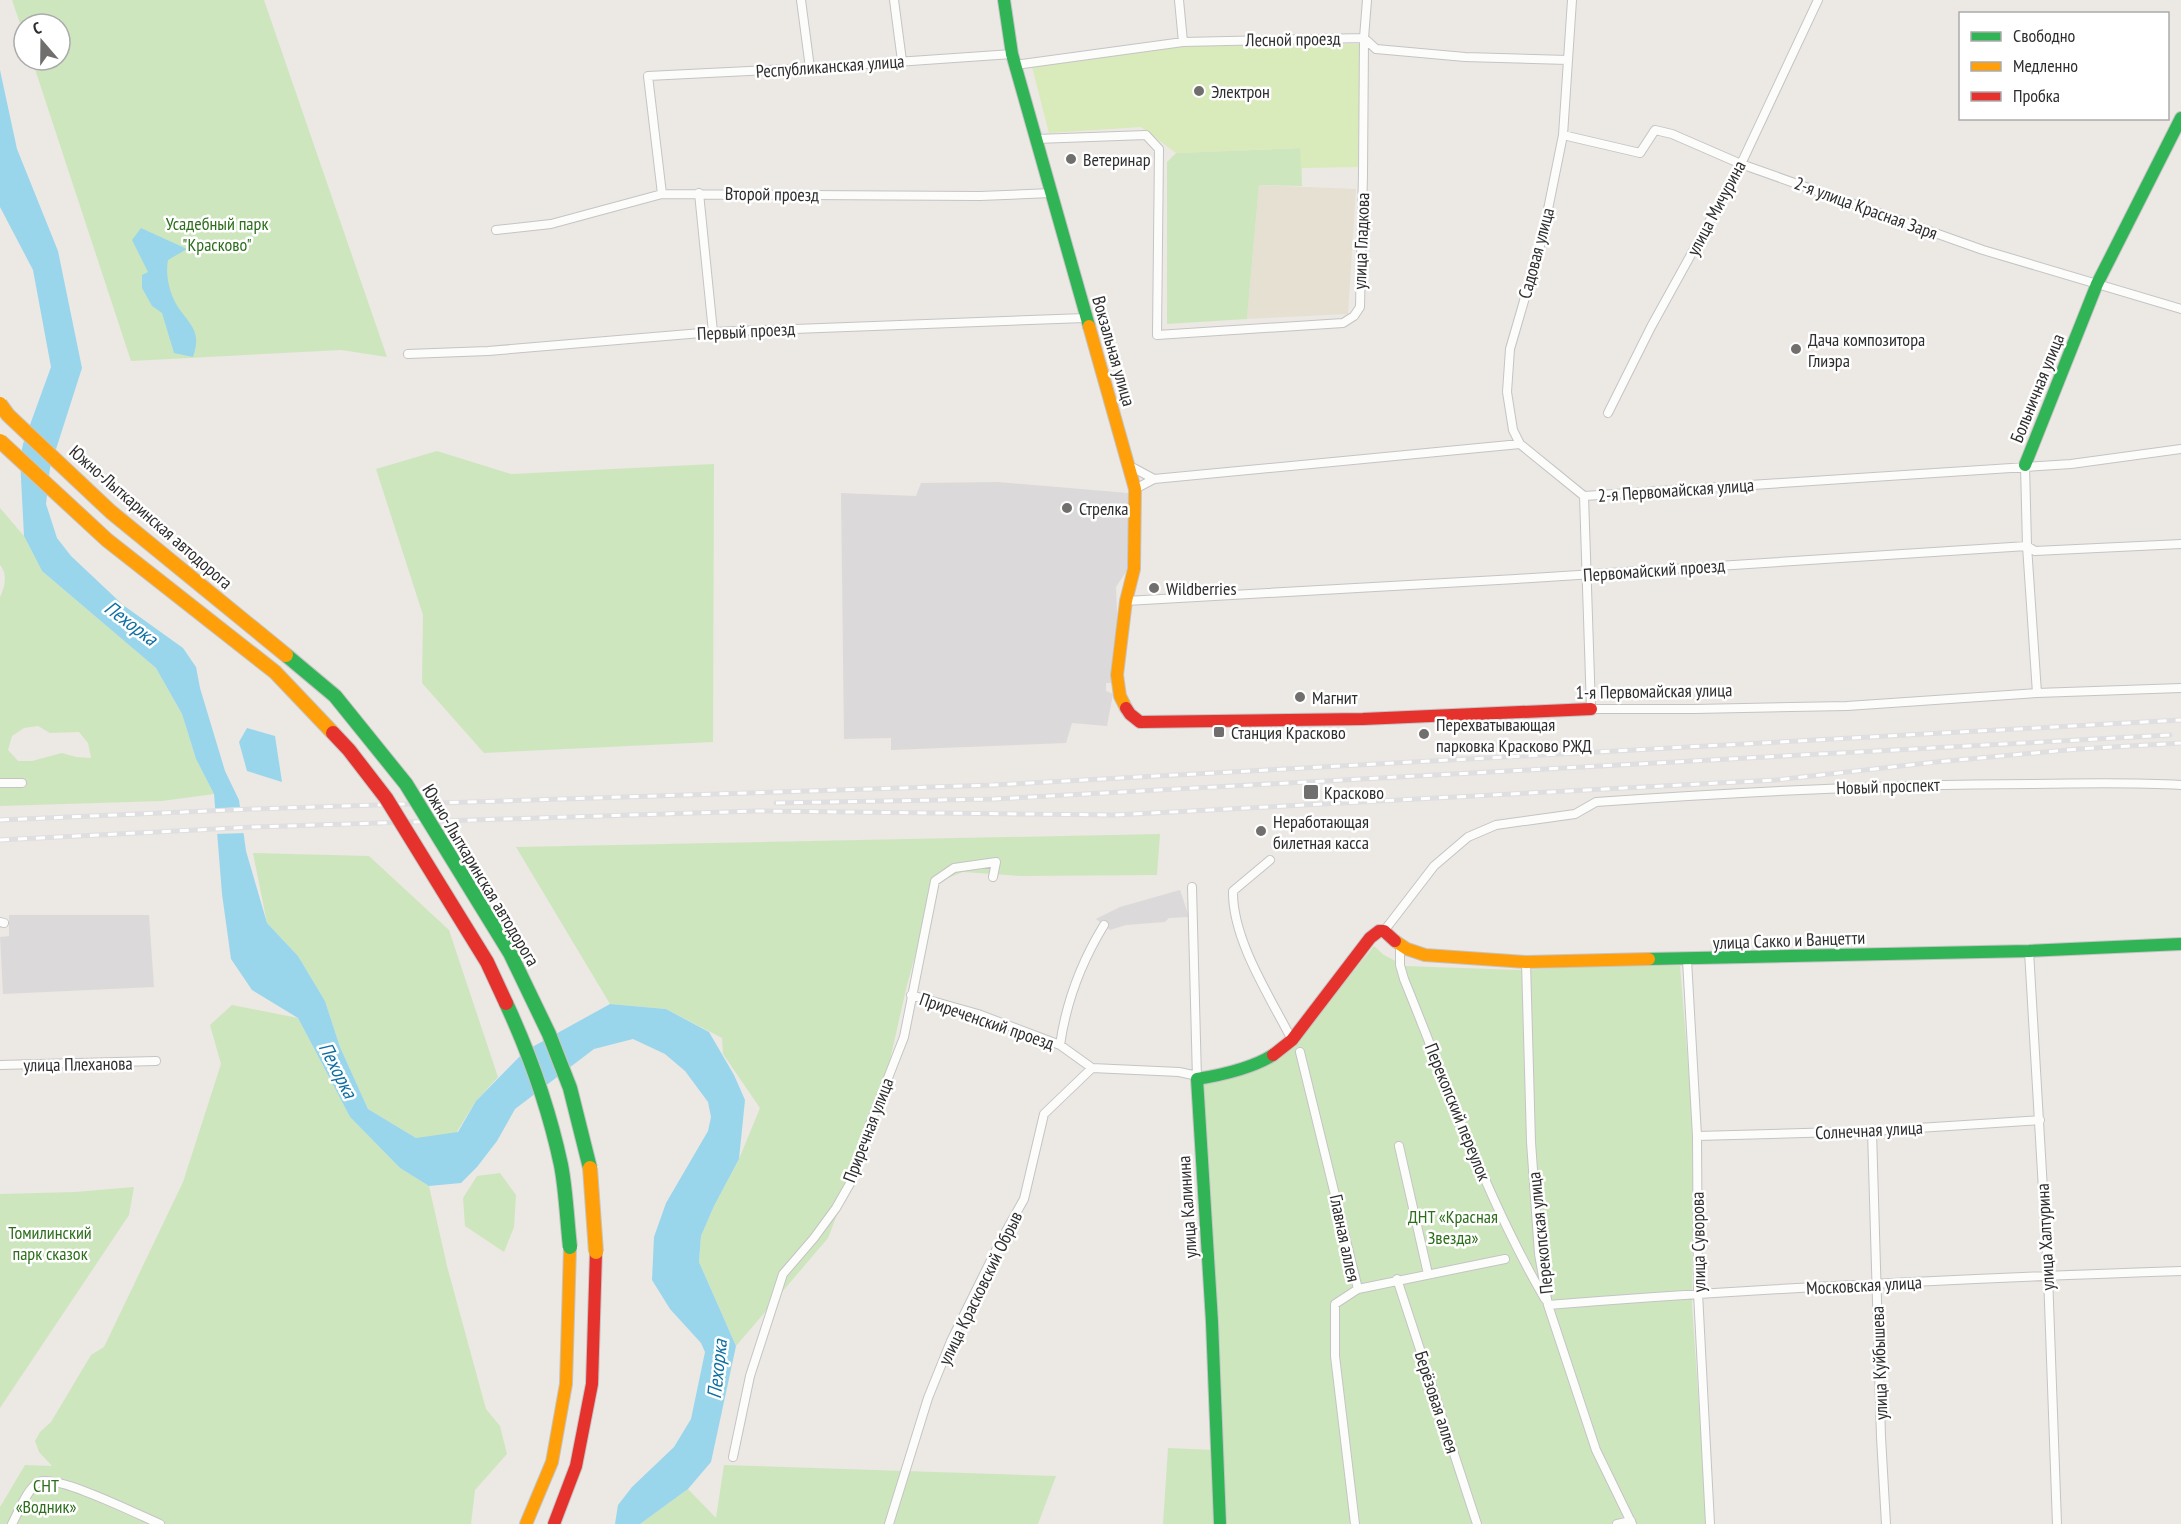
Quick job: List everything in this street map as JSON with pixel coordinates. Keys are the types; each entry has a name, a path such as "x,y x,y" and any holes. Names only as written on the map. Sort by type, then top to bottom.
{"main road":[{"name":"Вокзальная улица","path":"1004,0 1014,59 1085,318 1135,489 1134,569 1126,601 1117,675 1120,696 1130,714"},
{"name":"Больничная улица","path":"2025,465 2097,284 2180,124"},
{"name":"Южно-Лыткаринская автодорога","path":"0,404 8,415 111,512 335,696 406,784 510,952 549,1034 570,1088 590,1165 596,1252 592,1384 576,1466 554,1524"},
{"path":"0,441 107,540 275,672 349,750 386,798 487,962 524,1042 544,1101 561,1166 570,1247 566,1384 552,1462 526,1524"},
{"name":"1-я Первомайская улица","path":"1130,714 1140,722 1363,719 1591,709"},
{"path":"1197,1079 1220,1075 1271,1057 1292,1040 1370,938 1379,931 1384,931 1400,946"},
{"name":"улица Сакко и Ванцетти","path":"1400,946 1425,956 1526,962 2029,951 2181,944"},
{"name":"улица Калинина","path":"1197,1079 1212,1322 1220,1524"}],"street":[{"path":"801,0 810,68"},
{"path":"894,0 902,62"},
{"path":"1179,0 1183,42"},
{"name":"улица Гладкова","path":"1036,138 1146,135 1159,149 1157,335 1343,323 1354,316 1360,307 1364,38 1367,0"},
{"name":"Садовая улица","path":"1520,444 1512,430 1507,392 1510,349 1542,239 1563,135 1572,0"},
{"name":"улица Мичурина","path":"1608,413 1741,164 1818,0"},
{"name":"Лесной проезд","path":"1014,59 1183,42 1364,38 1376,49 1465,57 1568,60"},
{"name":"Республиканская улица","path":"662,194 648,76 902,62 1014,59"},
{"name":"2-я улица Красная Заря","path":"1563,135 1640,153 1655,130 1672,134 1741,164 1983,250 2181,309"},
{"path":"699,193 713,332"},
{"name":"Второй проезд","path":"496,230 552,224 662,194 980,196 1052,193"},
{"name":"Первый проезд","path":"408,354 488,351 713,332 1085,318"},
{"path":"1135,489 1154,479 1520,444"},
{"name":"2-я Первомайская улица","path":"1520,444 1584,496 2025,465 2071,464 2181,449"},
{"path":"1128,465 1154,479"},
{"name":"Больничная улица","path":"2025,465 2027,546 2037,693"},
{"path":"1584,496 1591,709"},
{"name":"Первомайский проезд","path":"1126,601 2027,546 2035,551 2181,544"},
{"name":"1-я Первомайская улица","path":"1591,709 1695,710 1846,706 2037,693 2181,688"},
{"name":"Новый проспект","path":"1384,931 1434,866 1468,837 1496,825 1575,814 1596,802 1764,790 1969,783 2132,782 2181,785"},
{"path":"0,783 22,783"},
{"path":"1270,860 1233,891 1233,900 1242,941 1292,1040"},
{"name":"Приречная улица","path":"733,1457 750,1376 783,1274 814,1238 836,1208 852,1180 870,1124 904,1037 935,881 954,868 996,862 993,877"},
{"name":"улица Калинина","path":"1192,887 1197,1079"},
{"path":"1060,1045 1062,1027 1071,997 1090,949 1104,925"},
{"name":"Перекопский переулок","path":"1400,946 1400,965 1404,979 1498,1212 1519,1256 1548,1305"},
{"name":"улица Халтурина","path":"2029,951 2048,1275 2057,1524"},
{"name":"улица Суворова","path":"1687,960 1697,1136 1698,1293 1710,1524"},
{"name":"Перекопская улица","path":"1526,962 1531,1142 1539,1254 1548,1305 1596,1450 1631,1522"},
{"name":"Приреченский проезд","path":"911,995 978,1014 1060,1045 1092,1068"},
{"name":"Главная аллея","path":"1300,1053 1358,1288 1335,1304 1335,1356 1355,1524"},
{"name":"улица Плеханова","path":"0,1065 156,1061"},
{"path":"1092,1068 1179,1072 1193,1075 1197,1079"},
{"name":"улица Красковский Обрыв","path":"889,1524 928,1398 951,1341 1024,1199 1044,1114 1092,1068"},
{"name":"Солнечная улица","path":"1697,1136 1872,1131 2040,1120"},
{"name":"улица Куйбышева","path":"1872,1131 1881,1437 1886,1524"},
{"path":"1399,1146 1428,1274"},
{"path":"1358,1288 1505,1259"},
{"name":"Московская улица","path":"1548,1305 1698,1293 2048,1275 2181,1271"},
{"name":"Берёзовая аллея","path":"1397,1279 1477,1524"},
{"path":"12,1524 32,1486 41,1481 54,1481 70,1486 160,1524"},
{"path":"1617,1524 1631,1522"}],"shaded area":[{"path":"1259,185 1356,189 1348,314 1247,319"},
{"path":"997,482 1128,493 1132,563 1116,587 1118,635 1113,683 1106,683 1106,691 1113,694 1107,726 1072,723 1066,743 891,750 891,738 844,739 841,493 916,496 921,483"},
{"path":"1180,890 1189,917 1169,918 1165,922 1126,925 1110,930 1096,919 1120,907"},
{"path":"9,915 149,915 154,987 3,994 0,937 9,936"}],"green space":[{"name":"Усадебный парк \"Красково\"","path":"12,0 264,0 387,357 341,350 131,361 36,72 72,72 72,12 16,12"},
{"name":"Электрон","path":"1361,44 1358,167 1301,168 1300,148 1176,153 1141,127 1049,133 1032,67 1185,46"},
{"path":"1301,148 1302,186 1259,185 1247,319 1167,324 1167,162 1176,153"},
{"path":"437,451 511,474 714,464 713,742 484,753 422,683 423,615 376,469"},
{"path":"0,508 24,536 42,571 156,668 182,714 196,759 214,794 162,801 0,806 0,597 5,581 0,565","holes":["38,726 50,733 79,732 88,743 91,758 62,753 32,761 18,761 8,750 12,736 24,728"]},
{"path":"1160,834 1157,875 1020,876 963,872 935,883 907,985 880,1104 828,1238 736,1346 699,1262 701,1236 739,1159 760,1108 723,1054 722,1038 666,1009 610,1004 516,847"},
{"path":"253,853 369,856 449,930 498,1077 476,1101 453,1138 416,1138 368,1109 340,1047 325,1001 298,956 267,923"},
{"name":"ДНТ «Красная Звезда»","path":"1374,946 1384,955 1405,966 1519,970 1617,965 1680,966 1694,1137 1692,1305 1707,1524 1227,1524 1204,1084 1250,1072 1290,1048"},
{"name":"СНТ «Водник»","path":"232,1005 298,1018 350,1117 400,1168 429,1186 447,1266 486,1409 500,1426 507,1454 475,1490 471,1524 0,1524 0,1507 25,1465 52,1466 39,1452 35,1441 40,1432 51,1422 91,1355 104,1347 183,1182 221,1064 210,1025"},
{"path":"500,1173 516,1195 514,1227 504,1252 465,1226 463,1198 477,1176"},
{"name":"Томилинский парк сказок","path":"134,1187 129,1215 0,1408 0,1194 75,1192"},
{"path":"1168,1448 1214,1450 1221,1524 1163,1524"},
{"path":"724,1465 1056,1476 1038,1524 640,1524 688,1489 716,1518"}],"water":[{"name":"Пехорка","path":"0,70 17,149 58,251 82,368 50,468 46,504 57,538 71,556 123,605 183,648 196,667 225,771 239,800 246,851 267,923 298,956 325,1001 340,1047 368,1109 416,1138 458,1132 476,1101 525,1051 610,1004 666,1009 709,1032 734,1075 745,1100 739,1159 701,1236 699,1262 736,1346 711,1462 688,1489 640,1524 615,1524 618,1505 632,1487 674,1447 691,1419 705,1352 701,1343 670,1309 652,1280 654,1237 666,1203 708,1131 711,1117 708,1102 685,1071 665,1054 633,1039 594,1049 515,1109 497,1141 461,1183 429,1186 400,1168 350,1117 298,1018 252,990 231,959 222,894 214,794 196,759 182,714 156,668 42,571 24,536 20,459 23,444 51,367 33,270 0,207"},
{"path":"141,228 187,249 168,260 167,273 173,299 189,321 196,337 193,357 174,353 162,313 152,306 142,288 142,275 148,272 132,240"},
{"path":"247,728 275,736 282,782 247,771 239,742"}],"pier":[{"path":"243,807 247,833 214,834 212,809"}],"railway":[{"path":"0,820 253,809 993,785 2181,720"},
{"path":"776,803 994,799 2170,735"},
{"path":"0,840 254,827 756,811 1115,815 1776,780 2078,749 2181,743"}],"traffic: fast":[{"path":"1004,0 1012,54 1089,326"},
{"path":"2025,465 2097,284 2181,118"},
{"path":"286,655 335,696 406,784 510,953 549,1034 570,1088 590,1168"},
{"path":"1649,959 2029,951 2181,944"},
{"path":"506,1003 523,1042 551,1123 561,1165 570,1247"},
{"path":"1220,1524 1212,1322 1197,1079 1246,1068 1273,1055"}],"traffic: slow":[{"path":"1089,326 1135,489 1134,569 1126,601 1117,675 1120,696 1126,708"},
{"path":"0,404 8,415 111,512 286,655"},
{"path":"0,441 107,540 275,672 333,733"},
{"path":"1395,941 1407,949 1425,955 1526,962 1649,959"},
{"path":"590,1168 596,1252"},
{"path":"526,1524 552,1462 566,1384 570,1247"}],"traffic: jam":[{"path":"1126,708 1140,722 1363,719 1591,709"},
{"path":"333,733 386,798 487,962 506,1003"},
{"path":"1273,1055 1292,1040 1370,938 1379,931 1384,931 1395,941"},
{"path":"554,1524 576,1466 592,1384 596,1252"}],"place":[{"name":"Электрон","path":"1199,91"},
{"name":"Ветеринар","path":"1071,159"},
{"name":"Дача композитора Глиэра","path":"1796,349"},
{"name":"Стрелка","path":"1067,508"},
{"name":"Wildberries","path":"1154,588"},
{"name":"Магнит","path":"1300,697"},
{"name":"Станция Красково","path":"1219,732"},
{"name":"Перехватывающая парковка Красково РЖД","path":"1424,734"},
{"name":"Красково","path":"1311,792"},
{"name":"Неработающая билетная касса","path":"1261,831"}]}
